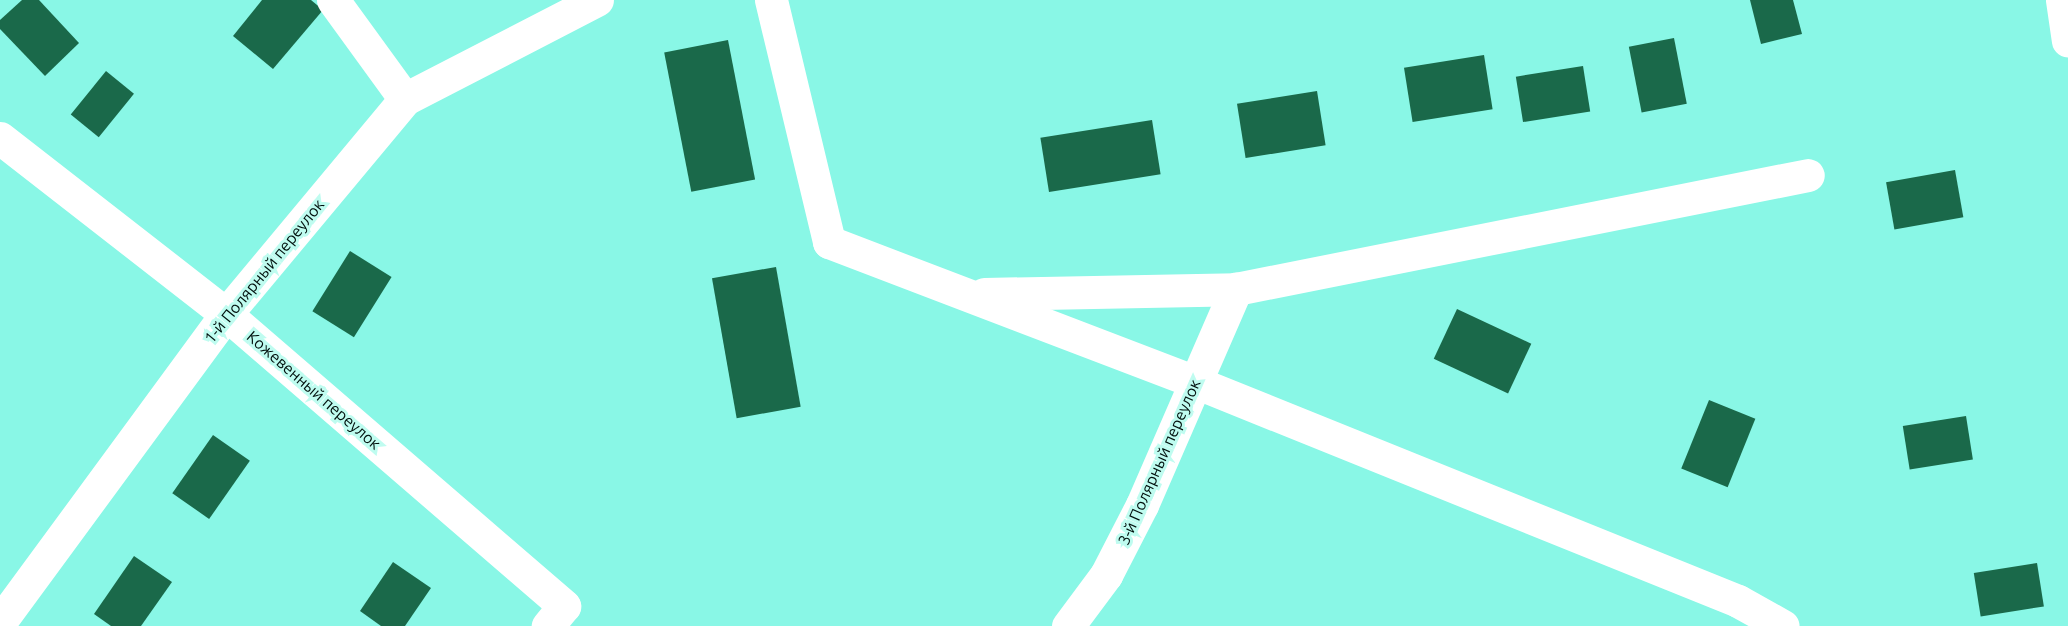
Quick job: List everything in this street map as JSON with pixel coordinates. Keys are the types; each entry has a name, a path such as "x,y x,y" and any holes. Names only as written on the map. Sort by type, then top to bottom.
{"street":[{"path":"333,0 405,99"},
{"path":"771,0 829,242 1195,382 1738,601 1783,626"},
{"path":"2062,0 2068,41"},
{"name":"1-й Полярный переулок","path":"0,622 226,314 405,99 594,1"},
{"name":"Кожевенный переулок","path":"0,138 226,314 556,616"},
{"path":"967,294 1236,289 1808,175"},
{"name":"3-й Полярный переулок","path":"1068,626 1106,574 1142,505 1236,289"}],"building":[{"path":"22,0 39,0 79,43 45,76 0,29 0,20"},
{"path":"262,0 311,0 323,10 273,69 233,36"},
{"path":"1750,0 1793,0 1802,34 1761,44"},
{"path":"1674,38 1687,104 1642,113 1629,47"},
{"path":"728,40 755,179 691,192 664,52"},
{"path":"1484,55 1493,109 1413,122 1404,68"},
{"path":"1583,66 1590,111 1523,122 1516,77"},
{"path":"106,71 134,94 99,137 71,115"},
{"path":"1317,91 1326,145 1246,158 1237,104"},
{"path":"1152,120 1161,174 1049,192 1040,138"},
{"path":"1955,170 1963,217 1894,229 1886,182"},
{"path":"350,251 392,277 354,337 312,311"},
{"path":"776,267 801,407 737,418 712,278"},
{"path":"1457,309 1531,344 1508,394 1434,359"},
{"path":"1709,400 1755,419 1728,487 1681,469"},
{"path":"1966,416 1973,459 1910,469 1903,426"},
{"path":"213,435 250,461 209,519 172,493"},
{"path":"134,556 172,582 141,626 111,626 94,614"},
{"path":"393,562 431,588 405,626 381,626 360,611"},
{"path":"2037,563 2044,606 1981,616 1974,573"}]}
